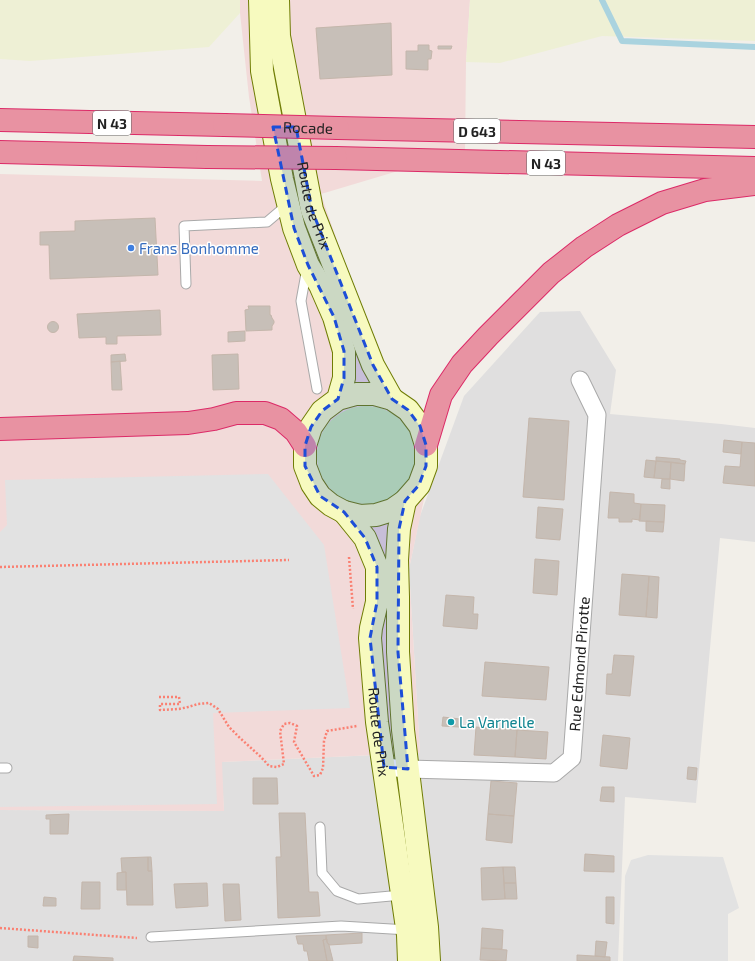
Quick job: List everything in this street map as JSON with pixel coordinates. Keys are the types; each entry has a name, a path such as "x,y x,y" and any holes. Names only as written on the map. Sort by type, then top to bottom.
{"highway":[{"name":"Rocade","path":"0,120 755,137"},
{"name":"N 43","path":"0,152 755,168"},
{"path":"426,445 442,395 462,364 551,272 584,247 618,225 662,203 705,190 755,184"},
{"path":"0,429 188,424 236,413 265,413 281,419 296,432 305,446"}],"main road":[{"name":"Route de Prix","path":"260,0 262,71 282,179 294,210 294,228 308,265 320,285 334,317 344,351 344,378 338,399"},
{"name":"Route de Prix","path":"278,0 279,36 312,210 373,365 392,399"},
{"name":"Route de Prix","path":"356,394 374,394 392,399 408,410 420,426 426,445 426,466 419,485 405,501 392,510 376,515 360,516 344,512 331,505 320,496 312,484 305,466 305,446 311,427 322,411 338,399 356,394"},
{"name":"Route de Prix","path":"405,501 399,530 397,560 398,652 403,730 408,769 417,928 409,961"},
{"name":"Route de Prix","path":"344,512 365,538 377,567 377,602 370,638 377,722 402,895 417,928 429,961"}],"street":[{"name":"Rue Edmond Pirotte","path":"384,767 554,773 572,758 597,415 580,380"}],"lane":[{"path":"186,284 184,226 267,222 294,210"},
{"path":"309,228 325,246"},
{"path":"308,265 301,301 317,389"},
{"path":"320,827 322,873 337,891 358,898 402,895"},
{"path":"151,937 341,926 417,928"}],"path":[{"path":"0,567 289,560"},
{"path":"159,697 179,697 180,704 160,704 160,710 179,709 209,703 218,709 229,727 262,757 269,766 276,767 284,764 280,731 284,724 290,723 297,726 294,742 314,776 320,775 323,768 324,741 327,731 377,722"},
{"path":"0,928 140,938 151,937"}],"highlighted area":[{"path":"273,127 296,127 312,210 373,365 392,399 408,410 420,426 426,445 426,466 419,485 405,501 399,529 398,652 408,769 384,767 370,638 377,602 377,567 365,538 344,512 320,496 305,466 305,446 311,427 322,411 338,399 344,378 344,351 334,317 308,265 294,228"}],"shaded area":[{"path":"240,0 470,0 466,62 465,151 321,194 383,375 436,443 409,569 420,753 222,762 224,811 0,810 0,174 262,181 249,97 240,13"},
{"path":"580,311 616,370 610,414 755,428 755,542 720,538 696,803 625,797 618,961 0,961 0,810 224,811 221,762 420,753 409,569 420,516 464,396 540,312"},
{"path":"268,474 324,545 350,708 213,713 217,804 0,807 0,532 7,525 5,480"},
{"path":"648,855 723,857 739,908 728,914 728,961 623,961 625,876 631,860"}],"green space":[{"path":"0,0 240,0 240,13 209,47 30,61 0,59"},
{"path":"470,0 755,0 755,41 602,36 500,63 466,62"},
{"path":"366,406 385,410 401,420 411,436 415,455 411,474 401,490 385,500 366,504 347,500 331,490 321,474 317,455 321,436 331,420 347,410"}],"building":[{"path":"391,23 392,75 320,79 316,28"},
{"path":"418,45 429,45 429,50 432,51 431,59 428,59 428,70 406,69 406,51 418,51"},
{"path":"438,46 452,46 451,49 438,49"},
{"path":"155,218 158,275 50,279 49,245 40,245 40,232 75,231 75,221"},
{"path":"248,306 270,306 270,315 274,321 272,330 246,331 245,310 249,309"},
{"path":"160,310 161,335 117,336 117,344 106,344 106,337 79,338 77,314"},
{"path":"51,322 55,322 57,323 57,331 51,332 48,329 48,325"},
{"path":"245,331 245,341 228,342 228,332"},
{"path":"125,354 126,361 111,362 111,355"},
{"path":"238,354 239,389 213,390 212,355"},
{"path":"120,361 122,390 112,390 111,362"},
{"path":"529,418 569,421 564,500 523,497"},
{"path":"724,440 742,442 741,454 723,452"},
{"path":"742,442 755,443 755,486 723,483 725,466 740,467"},
{"path":"656,457 686,461 685,464 656,461"},
{"path":"646,460 656,461 654,478 644,477"},
{"path":"656,461 671,462 670,479 654,478"},
{"path":"671,462 685,464 684,481 670,479"},
{"path":"662,479 670,479 670,489 661,488"},
{"path":"610,492 634,494 634,503 641,504 640,520 632,519 632,522 619,522 619,518 608,518"},
{"path":"641,504 665,505 664,522 639,521"},
{"path":"538,507 563,509 560,540 536,538"},
{"path":"646,521 664,522 663,532 646,531"},
{"path":"535,559 559,561 557,595 533,593"},
{"path":"622,574 649,576 646,617 619,615"},
{"path":"649,576 659,577 657,618 646,617"},
{"path":"446,595 474,597 473,614 478,614 477,629 443,626"},
{"path":"614,655 634,656 630,696 606,694 607,674 612,674"},
{"path":"485,662 549,667 546,700 482,696"},
{"name":"La Varnelle","path":"443,717 460,719 459,727 442,726"},
{"path":"476,727 517,730 515,757 474,755"},
{"path":"517,730 548,732 546,759 515,757"},
{"path":"603,735 630,738 627,769 600,766"},
{"path":"688,767 697,768 696,780 687,779"},
{"path":"253,778 277,778 278,804 253,804"},
{"path":"491,781 517,783 514,816 488,814"},
{"path":"602,787 614,787 614,802 600,801"},
{"path":"279,813 305,813 309,892 318,892 320,916 278,918 276,857 281,857"},
{"path":"69,814 68,834 50,834 50,819 46,819 46,815"},
{"path":"488,814 514,816 512,843 486,840"},
{"path":"585,854 614,856 614,872 584,871"},
{"path":"148,857 148,871 152,871 153,905 127,905 126,872 122,872 121,858"},
{"path":"148,857 151,857 152,871 148,871"},
{"path":"503,867 515,867 516,883 504,883"},
{"path":"503,867 505,899 482,900 481,868"},
{"path":"126,872 126,890 117,890 117,873"},
{"path":"82,882 100,882 100,909 81,909"},
{"path":"207,883 208,906 176,908 174,884"},
{"path":"504,883 516,883 517,899 505,899"},
{"path":"223,884 239,884 241,920 225,921"},
{"path":"44,897 56,898 56,906 43,906"},
{"path":"606,897 614,897 614,924 606,923"},
{"path":"482,928 503,930 502,949 481,948"},
{"path":"362,933 362,943 329,945 327,942 326,935"},
{"path":"326,935 326,939 323,940 327,961 309,961 307,951 304,951 303,944 298,944 296,936"},
{"path":"28,936 38,936 38,948 28,947"},
{"path":"327,939 333,961 327,961 323,940"},
{"path":"596,941 607,942 605,957 595,956"},
{"path":"481,948 507,950 506,961 480,960"},
{"path":"577,955 610,957 610,961 577,961"},
{"path":"74,956 113,958 113,961 73,961"}],"waterway":[{"path":"602,0 622,41 755,47"}],"place":[{"name":"Frans Bonhomme","path":"131,248"},
{"name":"La Varnelle","path":"451,722"}]}
